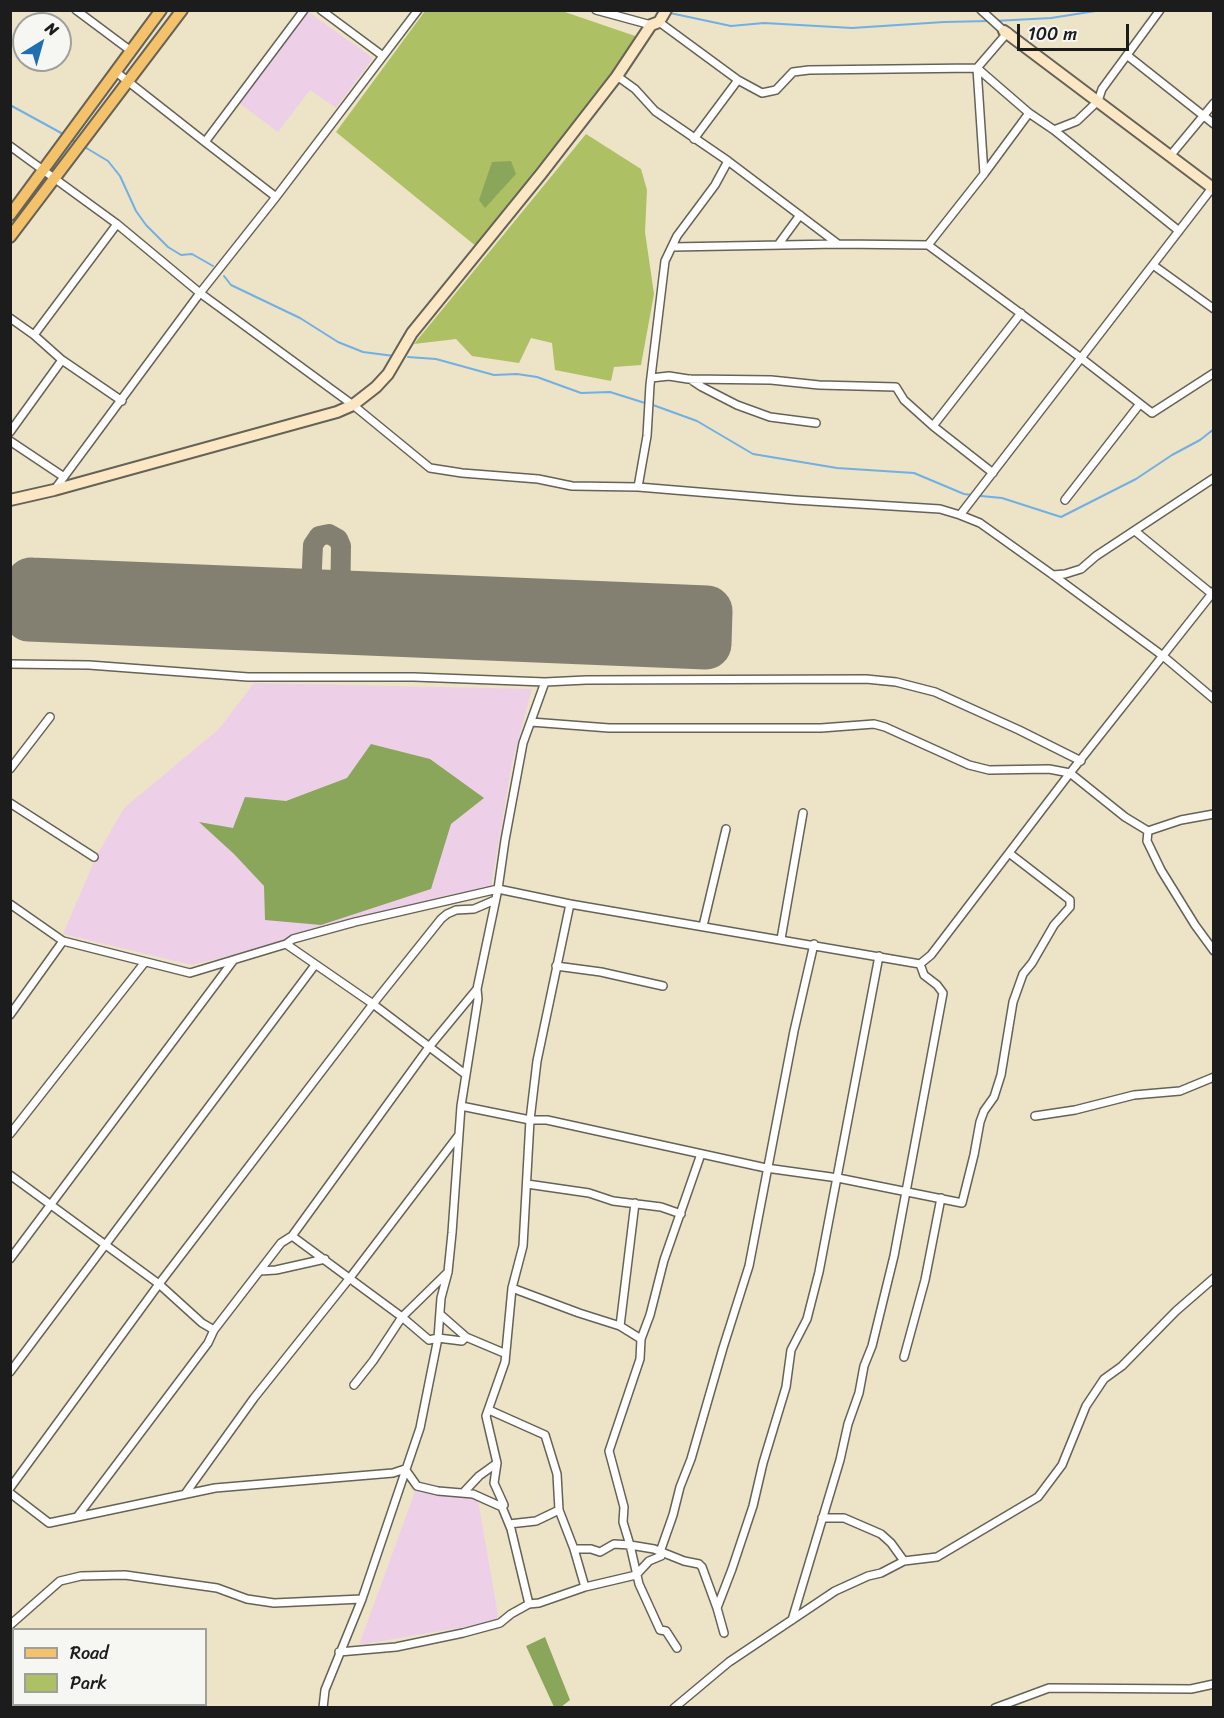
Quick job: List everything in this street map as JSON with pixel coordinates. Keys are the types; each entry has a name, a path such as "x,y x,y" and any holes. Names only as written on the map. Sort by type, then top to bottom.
{"main road":[{"path":"10,214 161,10"},
{"path":"10,237 183,10"}],"street":[{"path":"76,10 131,51"},
{"path":"205,142 304,10"},
{"path":"321,10 383,56"},
{"path":"54,490 200,293 418,10"},
{"path":"596,10 655,23 738,80 762,93 776,90 793,72 809,70 977,68 1029,113 1054,130 1179,231"},
{"path":"10,500 338,412 353,405 388,374 412,333 542,174 666,10"},
{"path":"960,515 1213,189 990,20 983,11"},
{"path":"1054,130 1077,121 1098,101 1102,89 1158,13"},
{"path":"984,174 977,68 1006,31"},
{"path":"1128,56 1214,124"},
{"path":"116,72 276,197"},
{"path":"617,76 635,89 655,111 728,161 838,244"},
{"path":"694,139 738,80"},
{"path":"1170,156 1214,103"},
{"path":"928,245 1029,113"},
{"path":"10,146 117,224 200,293 353,405 430,468 538,479 572,486 638,487 940,509 980,523 1163,656 1214,699"},
{"path":"638,487 647,436 651,378 665,261 677,236 715,185 728,161"},
{"path":"778,245 800,215"},
{"path":"34,335 117,224"},
{"path":"672,248 838,244 928,245 1082,358 1152,413 1214,373"},
{"path":"1154,265 1214,309"},
{"path":"933,426 1021,313"},
{"path":"10,318 34,335 62,360 122,401"},
{"path":"10,432 62,360"},
{"path":"651,378 669,376 689,379 771,380 819,385 896,387 904,400 933,426 993,473"},
{"path":"689,379 737,405 770,417 816,423"},
{"path":"1065,500 1139,405"},
{"path":"10,441 64,477"},
{"path":"1053,575 1080,569 1214,478"},
{"path":"10,904 63,941 190,973 286,944 293,939 355,922 498,889 570,904 920,963 931,955 1070,773 1213,592 1135,531"},
{"path":"10,664 89,665 248,677 414,677 545,682 827,677 896,682 935,692 1019,729 1081,761"},
{"path":"323,1707 325,1690 362,1599 420,1428 438,1338 441,1298 448,1272 461,1106 478,999 477,989 498,889 523,743 545,682"},
{"path":"10,769 50,717"},
{"path":"531,722 609,728 821,728 874,724 969,765 988,770 1049,769 1070,773 1148,831"},
{"path":"10,803 94,857"},
{"path":"782,939 803,813"},
{"path":"1148,831 1180,820 1214,814"},
{"path":"702,926 726,829"},
{"path":"1148,831 1147,841 1161,870 1214,951"},
{"path":"461,1106 530,1120 547,1120 766,1168 838,1178 962,1203 980,1122 984,1111 994,1097 1001,1075 1013,1002 1023,974 1054,925 1070,907 1070,900 1009,853"},
{"path":"10,1488 159,1284 373,1004 447,914 456,910 474,909 495,900"},
{"path":"529,1604 509,1524 502,1507 504,1505 494,1483 496,1463 486,1416 505,1362 504,1353 512,1288 523,1246 530,1120 537,1060 570,904"},
{"path":"10,1015 63,941"},
{"path":"286,944 373,1004 465,1074"},
{"path":"339,1652 396,1647 500,1623 529,1604 636,1575 649,1561 661,1556 660,1552 691,1459 749,1266 762,1206 766,1168 804,980 814,944"},
{"path":"717,1608 753,1506 770,1437 786,1387 791,1350 807,1319 819,1272 879,956"},
{"path":"10,1259 233,961"},
{"path":"10,1134 145,962"},
{"path":"792,1620 881,1312 906,1192 943,993 924,975 920,963"},
{"path":"10,1372 315,965"},
{"path":"556,966 601,972 663,986"},
{"path":"77,1517 208,1343 214,1330 281,1243 292,1236 429,1047 477,989"},
{"path":"1035,1116 1075,1110 1134,1095 1180,1091 1214,1077"},
{"path":"184,1494 254,1398 349,1279 458,1136"},
{"path":"677,1648 666,1631 660,1630 636,1575 623,1522 624,1507 609,1451 640,1359 641,1339 650,1315 663,1260 701,1154"},
{"path":"10,1175 159,1284 202,1323 214,1330"},
{"path":"527,1184 661,1207 681,1214"},
{"path":"904,1357 925,1280 941,1198"},
{"path":"620,1326 635,1203"},
{"path":"292,1236 402,1317 429,1340 438,1338 462,1341 466,1337"},
{"path":"260,1271 276,1270 325,1259"},
{"path":"354,1385 374,1361 402,1317 448,1272"},
{"path":"674,1707 729,1662 835,1591 867,1576 881,1573 904,1561 937,1557 1038,1497 1062,1465 1086,1406 1104,1379 1139,1350 1176,1311 1214,1278"},
{"path":"512,1288 579,1314 620,1326 641,1339"},
{"path":"441,1315 466,1337 504,1353"},
{"path":"489,1410 545,1434 556,1474 559,1510 585,1587"},
{"path":"463,1493 479,1476 496,1463"},
{"path":"10,1493 50,1523 215,1488 393,1473 405,1469"},
{"path":"405,1469 417,1486 438,1491 473,1494 502,1507"},
{"path":"509,1524 536,1521 559,1510"},
{"path":"822,1518 844,1518 881,1534 904,1561"},
{"path":"574,1549 591,1549 600,1552 614,1544 630,1545 645,1547 699,1564 717,1608 724,1633"},
{"path":"10,1625 60,1581 81,1576 125,1575 217,1588 247,1599 274,1602 362,1599"},
{"path":"995,1707 1049,1688 1191,1689 1214,1684"}],"shaded area":[{"path":"307,11 373,58 336,108 310,90 278,132 239,103"},
{"path":"254,683 532,689 512,763 490,893 192,965 63,934 96,857 124,808 219,729"},
{"path":"416,1489 478,1500 499,1621 359,1645"}],"green space":[{"path":"425,11 562,11 638,37 521,194 477,247 336,132"},
{"path":"586,134 641,169 647,190 645,232 654,294 641,365 614,367 611,381 555,370 552,343 531,338 519,363 472,356 456,339 414,344"},
{"path":"511,161 516,174 485,208 479,200 492,162"},
{"path":"371,744 430,759 484,798 451,824 431,889 321,925 265,920 264,886 199,822 233,828 245,797 286,801 347,778"},
{"path":"545,1637 570,1700 561,1707 554,1707 526,1646"}],"waterway":[{"path":"994,21 1051,18 1102,10"},
{"path":"670,13 731,26 764,23 852,28 989,21"},
{"path":"10,105 63,134"},
{"path":"72,140 78,143"},
{"path":"83,146 108,161 120,176 136,211 146,225 168,247 181,255 192,254 213,266"},
{"path":"224,276 231,285 300,318 338,342 363,352 394,356"},
{"path":"408,357 436,359 494,375 517,374 537,377 581,393 610,392 645,403"},
{"path":"653,405 697,421 753,454 837,468 914,473 964,494 972,495"},
{"path":"981,496 1002,498 1061,517 1136,479 1214,429"}],"taxiway":[{"path":"310,611 313,545 319,536 329,534 338,539 341,546 340,612"}],"runway":[{"path":"31,583 707,611 706,644 29,616 31,583"}]}
